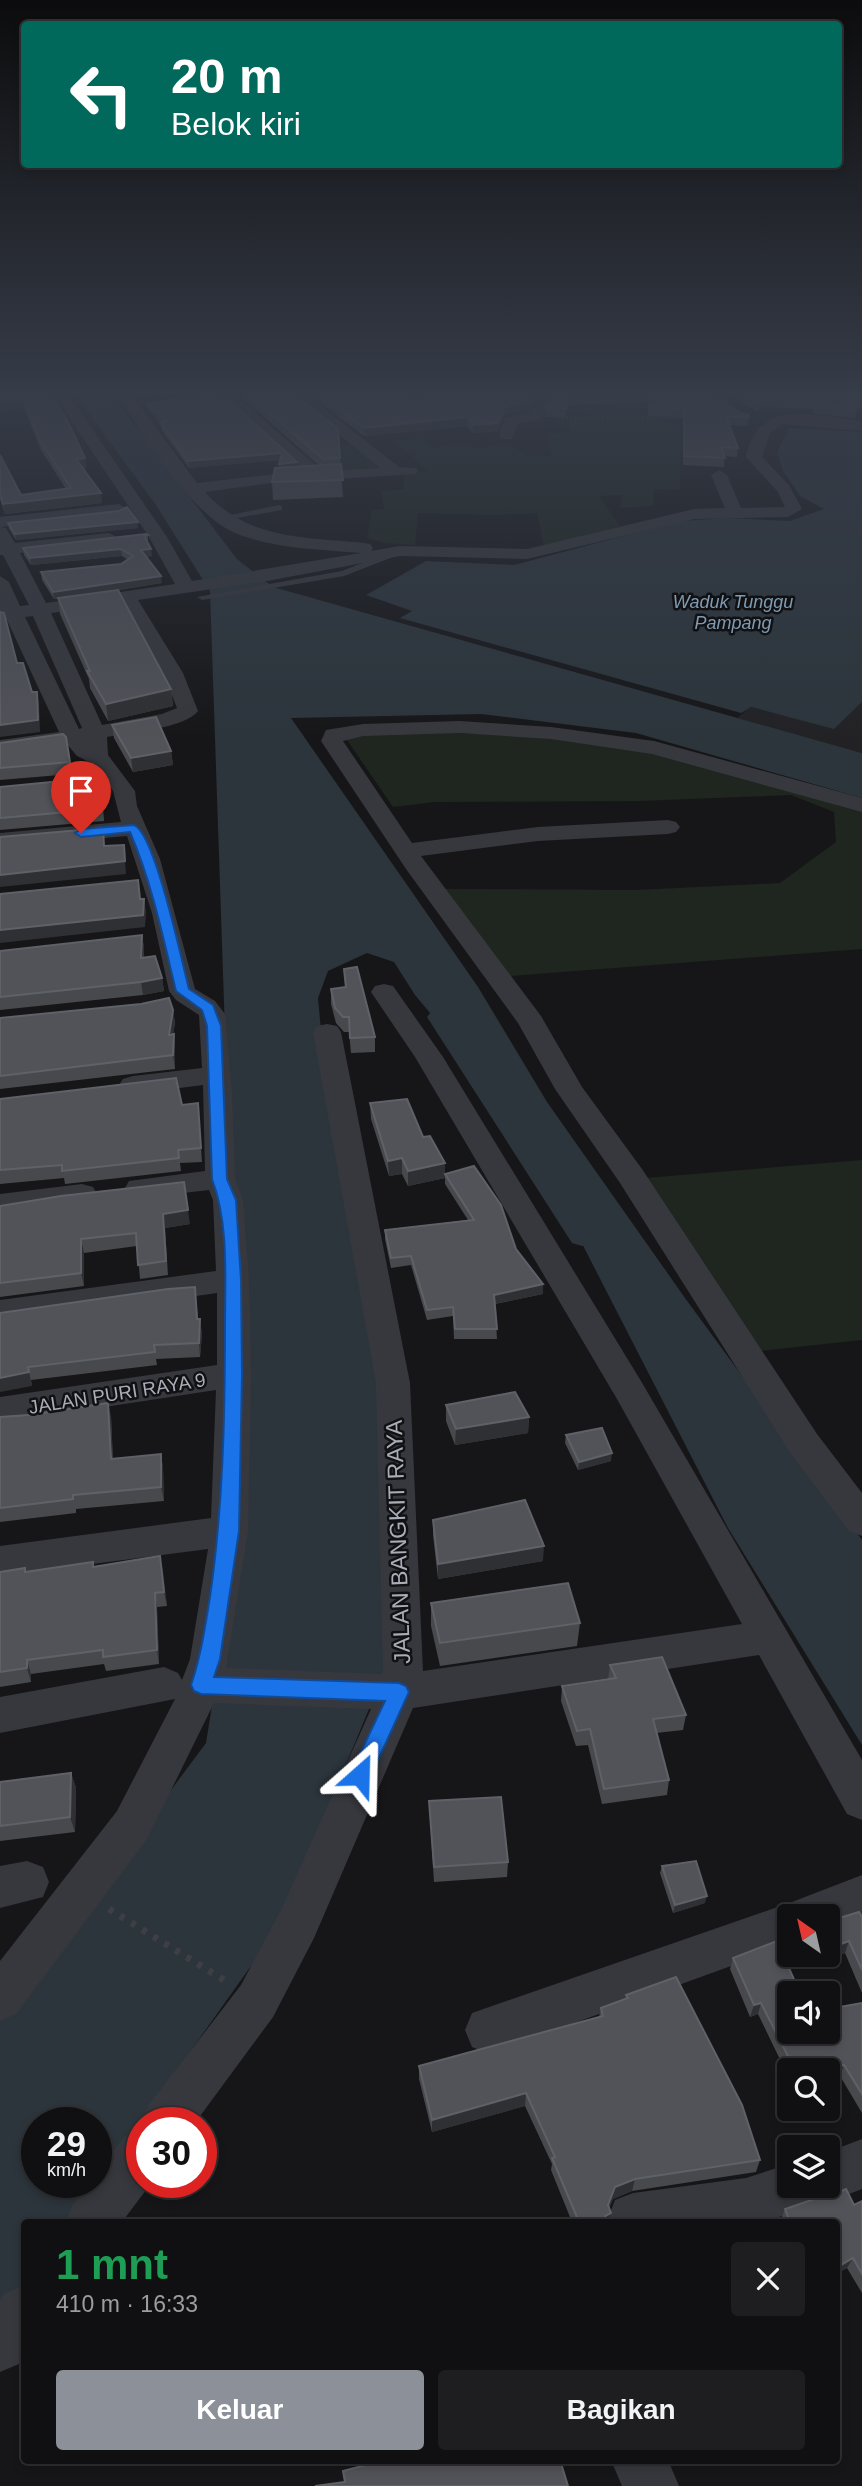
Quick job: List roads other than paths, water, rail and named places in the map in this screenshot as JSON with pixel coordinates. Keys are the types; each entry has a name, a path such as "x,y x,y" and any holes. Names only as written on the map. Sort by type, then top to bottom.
{"street":[{"path":"0,522 119,509"},
{"path":"139,509 194,591"},
{"path":"212,509 220,518 237,528 263,535 400,551 527,554 680,516 778,513 794,509"},
{"path":"733,509 735,513"},
{"path":"100,763 42,615 2,544 142,534"},
{"path":"11,617 42,615 127,598 194,591 400,551"},
{"path":"0,576 47,573"},
{"path":"0,582 11,617 72,737 100,763 124,791 126,806 148,859 141,882 157,937 174,958 175,1000 203,1004 212,1014 220,1179 228,1200 233,1280 234,1375 229,1531 210,1659 192,1685 169,1759 132,1825 0,1998"},
{"path":"100,763 167,719 188,711 190,705 127,598"},
{"path":"862,805 654,748 551,733 459,727 363,730 334,735 332,741 407,851 531,1022 569,1089 631,1176 804,1444 862,1521"},
{"path":"0,746 72,737"},
{"path":"407,851 538,834 668,827"},
{"path":"0,841 134,828"},
{"path":"384,992 429,1057 629,1390 862,1800"},
{"name":"JALAN BANGKIT RAYA","path":"177,2107 257,2001 298,1923 403,1671 393,1383 327,1032"},
{"path":"107,1088 216,1075"},
{"path":"0,1204 220,1179"},
{"path":"0,1312 233,1280"},
{"name":"JALAN PURI RAYA 9","path":"0,1410 234,1375"},
{"path":"0,1561 229,1531"},
{"path":"0,1715 192,1685 392,1692 767,1637"},
{"path":"840,1904 862,1896"},
{"path":"489,2030 777,1927"},
{"path":"840,2172 862,2164"},
{"path":"93,2219 126,2175"},
{"path":"633,2218 746,2203 777,2193"},
{"path":"0,2345 21,2316"},
{"path":"641,2464 651,2486"}],"lane":[{"path":"220,518 273,509"},
{"path":"194,591 344,573 400,551"}],"water":[{"path":"159,509 199,509 237,559 273,587 862,753 862,798 636,733 481,714 291,718 478,987 547,1102 685,1298 862,1540 862,1745 728,1528 517,1117 415,995 394,962 367,953 328,971 318,998 329,1116 404,1475 391,1656 278,1928 151,2107 126,2107 126,2142 112,2162 112,2107 21,2107 21,2198 86,2198 71,2219 21,2219 21,2290 0,2320 0,2020 206,1743 246,1493 228,1120 210,591"},
{"name":"Waduk Tunggu Pampang","path":"824,509 862,509 862,702 834,729 751,707 741,713 400,618 412,611 366,595 426,561 514,565 680,521 726,518 790,521"}],"waterway":[{"path":"440,1017 582,1236"}]}
